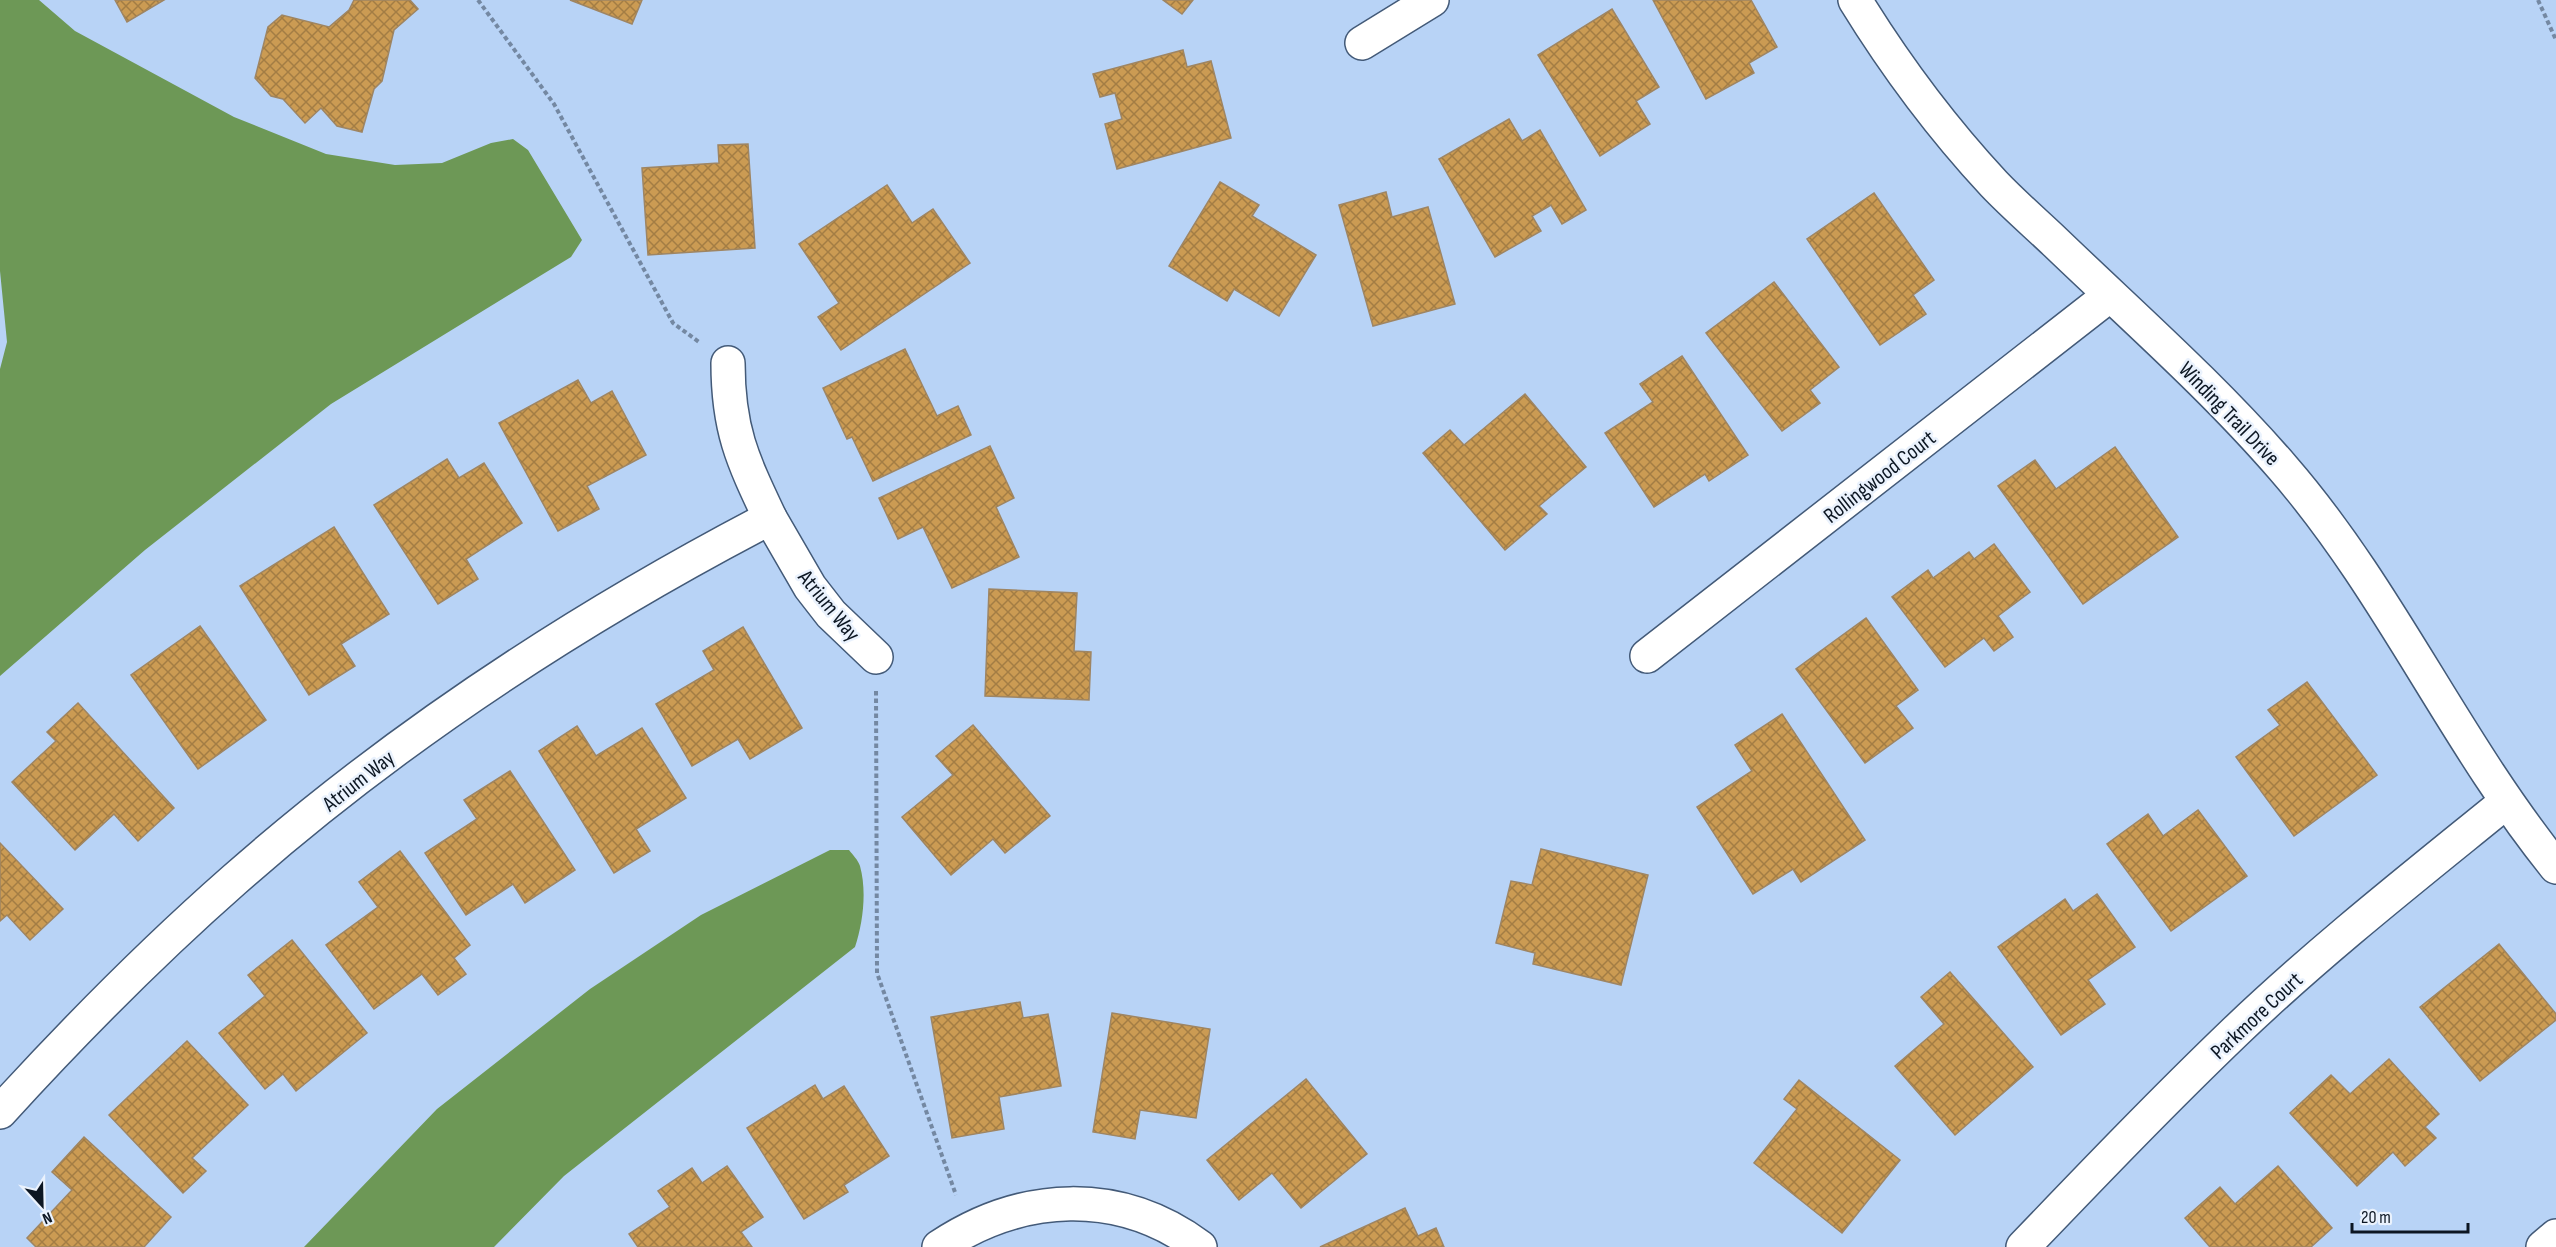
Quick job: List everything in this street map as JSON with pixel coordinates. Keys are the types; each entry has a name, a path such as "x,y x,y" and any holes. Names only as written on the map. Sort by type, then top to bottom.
{"street":[{"path":"1362,44 1432,0"},
{"name":"Winding Trail Drive","path":"1855,0 1908,79 1995,185 2238,419 2284,468 2319,512 2388,613 2506,802 2556,867"},
{"name":"Rollingwood Court","path":"1647,656 2110,295"},
{"name":"Atrium Way","path":"728,363 728,398 734,432 743,461 770,518 810,587 831,614 876,657"},
{"name":"Atrium Way","path":"0,1112 105,1001 165,943 235,879 372,768 460,704 589,619 658,578 770,518"},
{"name":"Parkmore Court","path":"2023,1247 2237,1030 2375,909 2506,802"},
{"path":"939,1247 968,1229 1017,1211 1056,1204 1094,1204 1126,1209 1154,1219 1200,1247"},
{"path":"2543,1247 2556,1236"}],"path":[{"path":"478,0 554,104 673,322 728,363"},
{"path":"2538,0 2556,40"},
{"path":"876,657 877,973 968,1229"}],"shaded area":[{"path":"0,0 39,0 75,31 234,117 326,154 395,165 442,163 491,143 513,139 528,150 582,240 571,257 331,404 145,550 0,676 0,369 7,342 0,271"},
{"path":"830,850 849,850 860,866 863,907 855,947 564,1176 494,1247 304,1247 437,1109 590,989 701,915"}],"building":[{"path":"115,0 164,0 127,22"},
{"path":"354,0 410,0 418,9 394,30 382,81 374,89 362,132 337,126 321,108 305,123 283,99 271,96 255,78 268,27 282,15 329,27 349,10"},
{"path":"570,0 642,0 632,24"},
{"path":"1163,0 1193,0 1182,14"},
{"path":"1653,0 1751,0 1777,47 1749,63 1754,73 1706,99"},
{"path":"1612,9 1659,87 1636,101 1650,124 1600,156 1538,55"},
{"path":"1183,50 1187,67 1211,61 1231,138 1117,169 1105,124 1122,119 1115,93 1100,97 1093,74"},
{"path":"1509,119 1522,141 1540,130 1586,210 1562,224 1551,205 1532,216 1541,231 1495,257 1439,159"},
{"path":"748,144 755,248 648,255 642,168 719,163 718,145"},
{"path":"1220,182 1259,205 1252,216 1316,255 1279,316 1234,289 1227,301 1169,266"},
{"path":"887,185 912,223 933,209 970,263 841,350 818,317 839,303 799,244"},
{"path":"1386,192 1392,217 1428,207 1455,304 1373,326 1339,205"},
{"path":"1874,193 1934,280 1913,295 1926,314 1880,345 1807,239"},
{"path":"1774,282 1839,367 1810,390 1820,403 1782,431 1706,333"},
{"path":"905,349 937,416 958,406 971,435 873,481 852,437 847,439 823,388"},
{"path":"1682,356 1748,455 1709,481 1705,474 1654,507 1605,433 1653,402 1640,384"},
{"path":"578,380 591,403 612,391 646,455 587,486 599,509 558,531 499,423"},
{"path":"1525,394 1586,467 1539,506 1547,514 1505,550 1423,453 1450,430 1464,445"},
{"path":"990,446 1014,498 996,507 1019,557 952,588 923,527 898,539 879,498"},
{"path":"2115,447 2178,537 2083,604 1998,486 2035,460 2056,489"},
{"path":"447,459 459,478 484,463 522,523 466,559 478,579 438,604 374,505"},
{"path":"334,527 389,614 341,644 355,666 309,695 240,586"},
{"path":"1994,544 2030,592 1998,616 2013,637 1994,651 1984,638 1945,667 1892,597 1928,570 1933,578 1969,552 1974,559"},
{"path":"989,589 1077,593 1074,651 1091,652 1089,700 985,696"},
{"path":"1866,618 1918,690 1896,706 1913,728 1865,763 1796,669"},
{"path":"200,626 266,720 198,769 131,675"},
{"path":"743,627 802,728 750,759 738,739 692,766 656,704 714,670 703,651"},
{"path":"2307,682 2377,775 2294,836 2236,757 2280,725 2268,710"},
{"path":"78,703 174,808 138,841 114,814 75,850 12,782 56,741 47,732"},
{"path":"1782,714 1865,840 1801,882 1793,869 1753,894 1697,807 1752,771 1735,745"},
{"path":"973,725 1050,816 1005,853 993,839 951,875 902,817 953,775 936,756"},
{"path":"577,726 596,756 642,728 686,798 636,829 650,851 614,873 539,751"},
{"path":"510,771 575,870 525,903 513,884 466,915 425,853 477,819 464,800"},
{"path":"2198,810 2247,876 2171,931 2107,844 2148,814 2163,836"},
{"path":"0,843 63,909 30,940 7,915 0,921"},
{"path":"1541,849 1648,875 1621,985 1533,964 1535,953 1496,943 1511,881 1532,885"},
{"path":"400,851 470,945 454,958 466,974 438,995 422,974 374,1009 326,945 378,907 359,882"},
{"path":"2097,894 2135,947 2088,980 2105,1004 2061,1035 1998,947 2065,899 2073,911"},
{"path":"292,940 367,1033 296,1091 283,1074 265,1089 219,1033 265,996 248,975"},
{"path":"2499,944 2556,1014 2556,1020 2480,1081 2420,1007"},
{"path":"1950,972 2033,1067 1955,1135 1895,1066 1944,1024 1921,997"},
{"path":"1020,1002 1023,1018 1048,1014 1061,1086 999,1097 1004,1129 952,1138 931,1017"},
{"path":"1112,1013 1210,1029 1196,1118 1140,1110 1135,1139 1093,1132"},
{"path":"187,1041 248,1105 192,1158 206,1171 183,1193 109,1115"},
{"path":"2389,1059 2439,1114 2425,1127 2436,1138 2405,1166 2393,1152 2357,1186 2290,1113 2331,1075 2350,1094"},
{"path":"1306,1079 1367,1154 1301,1208 1272,1173 1239,1200 1207,1160"},
{"path":"1799,1080 1900,1160 1842,1233 1754,1163 1797,1109 1784,1099"},
{"path":"815,1085 823,1099 844,1086 889,1156 844,1185 848,1192 804,1219 747,1128"},
{"path":"84,1137 171,1217 144,1247 36,1247 27,1238 72,1190 52,1172"},
{"path":"727,1166 763,1217 741,1232 752,1247 638,1247 629,1234 670,1207 658,1191 692,1168 702,1183"},
{"path":"2278,1166 2332,1228 2311,1247 2210,1247 2185,1218 2220,1187 2235,1204"},
{"path":"1405,1208 1418,1236 1436,1228 1444,1247 1320,1247"}]}
